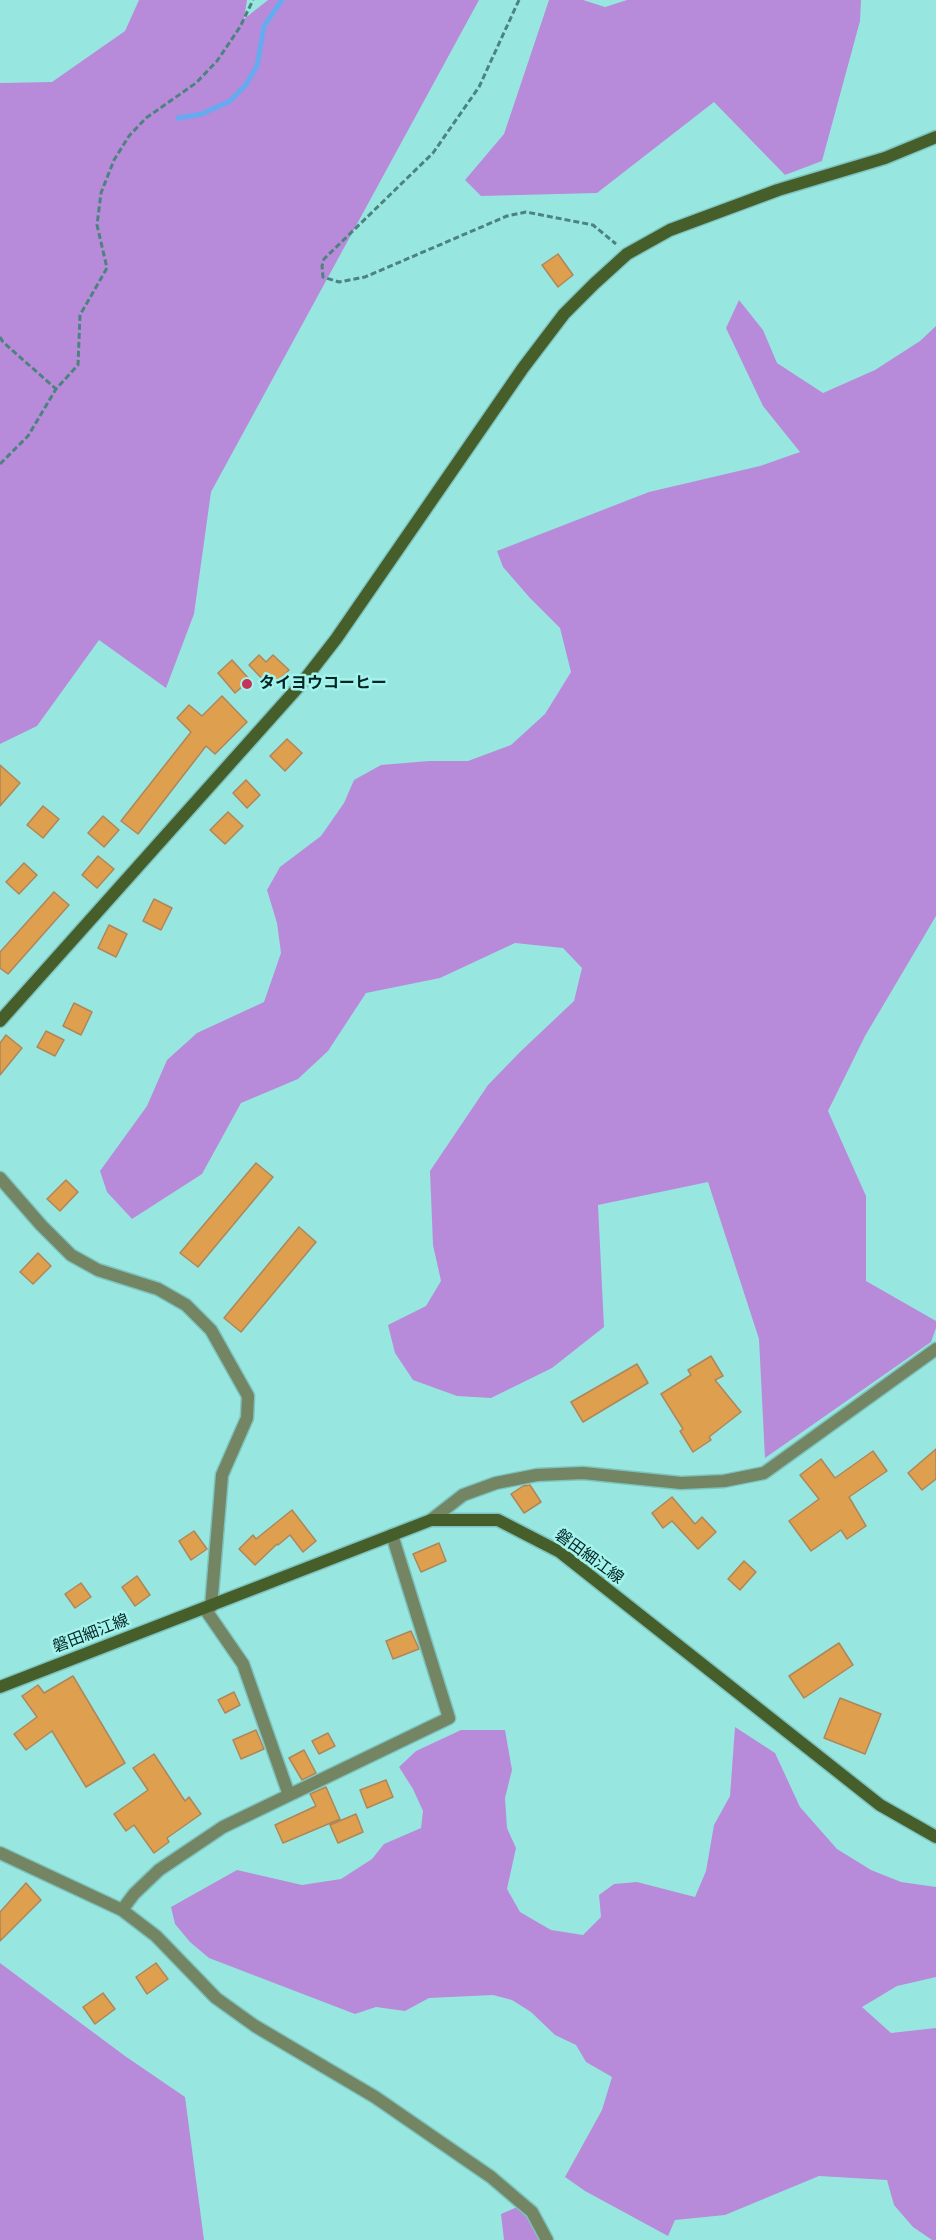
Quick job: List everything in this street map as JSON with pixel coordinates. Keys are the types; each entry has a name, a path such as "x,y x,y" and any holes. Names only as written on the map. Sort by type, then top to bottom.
{"street":[{"path":"0,1020 301,684 336,639 523,368 564,314 594,284 627,254 670,230 778,190 885,158 936,137"},
{"path":"0,1178 71,1255 98,1270 158,1289 186,1305 211,1330 248,1396 246,1418 222,1475 208,1608 243,1664 289,1795"},
{"path":"430,1520 463,1495 496,1483 537,1475 583,1473 681,1483 724,1481 764,1473 936,1349"},
{"name":"磐田細江線","path":"0,1687 430,1520 498,1520 560,1552 880,1805 936,1837"},
{"path":"122,1910 134,1894 159,1870 223,1827 449,1718 392,1535"},
{"path":"0,1853 122,1910 156,1936 216,1998 255,2026 375,2097 491,2177 532,2212 547,2240"}],"path":[{"path":"0,464 28,436 56,389 78,365 80,315 107,268 97,225 101,193 114,160 129,136 146,118 196,83 217,62 240,27 252,0"},
{"path":"519,0 478,87 433,153 324,259 322,266 324,277 339,282 365,277 507,216 526,212 593,225 627,254"},
{"path":"0,337 56,389"}],"shaded area":[{"path":"139,0 247,0 244,19 268,0 479,0 211,492 194,614 166,688 99,640 37,726 0,744 0,83 52,82 125,31"},
{"path":"549,0 583,0 605,7 627,0 861,0 860,21 822,161 785,175 714,102 597,193 481,196 465,180 504,134"},
{"path":"739,300 763,330 777,363 823,393 875,370 920,341 936,326 936,916 865,1036 828,1111 866,1196 866,1281 936,1321 936,1328 931,1342 765,1458 759,1339 708,1182 598,1205 604,1327 552,1368 491,1398 457,1396 413,1380 395,1353 388,1325 426,1306 441,1281 433,1245 430,1171 488,1085 574,1001 582,968 563,948 515,943 440,978 366,993 328,1051 298,1079 241,1103 202,1174 132,1219 107,1192 100,1171 147,1106 167,1060 197,1033 264,1002 281,953 277,923 267,890 280,867 321,836 344,803 354,780 381,765 468,761 511,745 545,714 571,672 560,628 503,567 497,551 649,492 760,466 800,452 763,406 726,328"},
{"path":"735,1727 775,1753 800,1807 837,1849 871,1870 901,1882 936,1887 936,1977 897,1986 862,2007 891,2033 936,2028 936,2240 932,2240 913,2227 894,2205 887,2180 819,2176 725,2215 675,2220 668,2236 585,2191 565,2177 602,2110 612,2077 586,2062 576,2045 555,2035 531,2012 512,2000 493,1995 429,1998 405,2011 376,2007 355,2014 209,1958 190,1942 175,1924 171,1907 237,1870 302,1885 341,1879 372,1859 384,1844 421,1828 423,1811 399,1767 416,1751 461,1730 505,1730 512,1770 505,1798 507,1828 516,1848 507,1889 520,1912 551,1930 583,1935 601,1917 599,1895 614,1884 637,1882 695,1897 706,1871 714,1825 730,1796"},
{"path":"0,1963 125,2056 185,2097 204,2240 0,2240"},
{"path":"522,2205 551,2240 504,2240 501,2214"}],"building":[{"path":"558,254 573,275 558,287 542,265"},
{"path":"259,655 266,662 273,655 289,670 271,688 249,665"},
{"path":"232,660 250,680 235,693 218,673"},
{"path":"222,696 247,722 215,754 206,746 138,834 121,821 191,732 177,718 189,705 202,716"},
{"path":"287,739 302,753 285,771 270,756"},
{"path":"0,765 20,783 0,806"},
{"path":"246,780 260,795 247,808 233,793"},
{"path":"43,806 59,819 43,838 27,825"},
{"path":"228,812 243,826 225,844 210,830"},
{"path":"103,816 119,830 104,847 88,833"},
{"path":"98,856 114,869 97,888 82,875"},
{"path":"24,863 37,875 19,894 6,882"},
{"path":"54,892 69,905 8,974 0,968 0,952"},
{"path":"154,899 172,908 161,930 143,921"},
{"path":"109,925 127,934 116,957 98,948"},
{"path":"74,1003 92,1012 81,1035 63,1026"},
{"path":"46,1031 64,1040 55,1056 37,1047"},
{"path":"6,1035 22,1048 0,1075 0,1043"},
{"path":"256,1163 273,1177 198,1267 180,1253"},
{"path":"66,1180 78,1192 60,1211 47,1199"},
{"path":"299,1227 316,1242 241,1332 224,1318"},
{"path":"38,1253 51,1266 33,1284 20,1272"},
{"path":"711,1356 723,1376 715,1380 741,1412 709,1437 711,1440 693,1452 680,1431 683,1429 661,1394 691,1375 688,1370"},
{"path":"637,1364 648,1383 583,1422 571,1402"},
{"path":"936,1449 936,1479 922,1490 908,1473"},
{"path":"873,1451 887,1471 849,1497 866,1526 847,1539 841,1530 811,1551 789,1521 819,1499 800,1475 821,1459 835,1478"},
{"path":"530,1485 541,1502 524,1513 511,1494 523,1486"},
{"path":"672,1497 695,1524 702,1517 716,1532 698,1549 672,1521 663,1528 652,1513"},
{"path":"292,1510 316,1541 303,1552 290,1535 255,1565 239,1549 253,1535 256,1539"},
{"path":"194,1531 207,1549 191,1560 179,1541"},
{"path":"439,1543 446,1561 421,1572 413,1554"},
{"path":"744,1561 756,1572 740,1590 728,1579"},
{"path":"137,1576 150,1595 135,1606 122,1587"},
{"path":"81,1583 91,1597 75,1608 65,1594"},
{"path":"411,1631 419,1649 393,1659 386,1641"},
{"path":"839,1643 853,1665 804,1698 789,1676"},
{"path":"73,1676 125,1763 86,1787 52,1731 26,1750 14,1734 37,1717 22,1696 38,1685 44,1693"},
{"path":"234,1692 240,1705 225,1713 218,1700"},
{"path":"840,1698 881,1714 865,1754 824,1738"},
{"path":"256,1730 264,1749 241,1759 233,1740"},
{"path":"328,1733 335,1746 319,1754 312,1741"},
{"path":"304,1750 316,1773 302,1780 289,1758"},
{"path":"154,1754 185,1801 189,1797 201,1814 167,1838 169,1842 154,1853 134,1825 126,1831 114,1814 148,1790 133,1768"},
{"path":"386,1780 393,1797 367,1808 360,1790"},
{"path":"326,1787 340,1819 283,1843 275,1825 316,1806 310,1794"},
{"path":"356,1814 363,1832 338,1843 330,1825"},
{"path":"26,1883 41,1900 0,1941 0,1912"},
{"path":"156,1963 168,1979 147,1994 136,1977"},
{"path":"103,1993 115,2009 95,2024 83,2007"}],"waterway":[{"path":"178,118 202,114 230,101 245,86 257,66 264,26 282,0"}],"place":[{"name":"タイヨウコーヒー","path":"247,684"}]}
